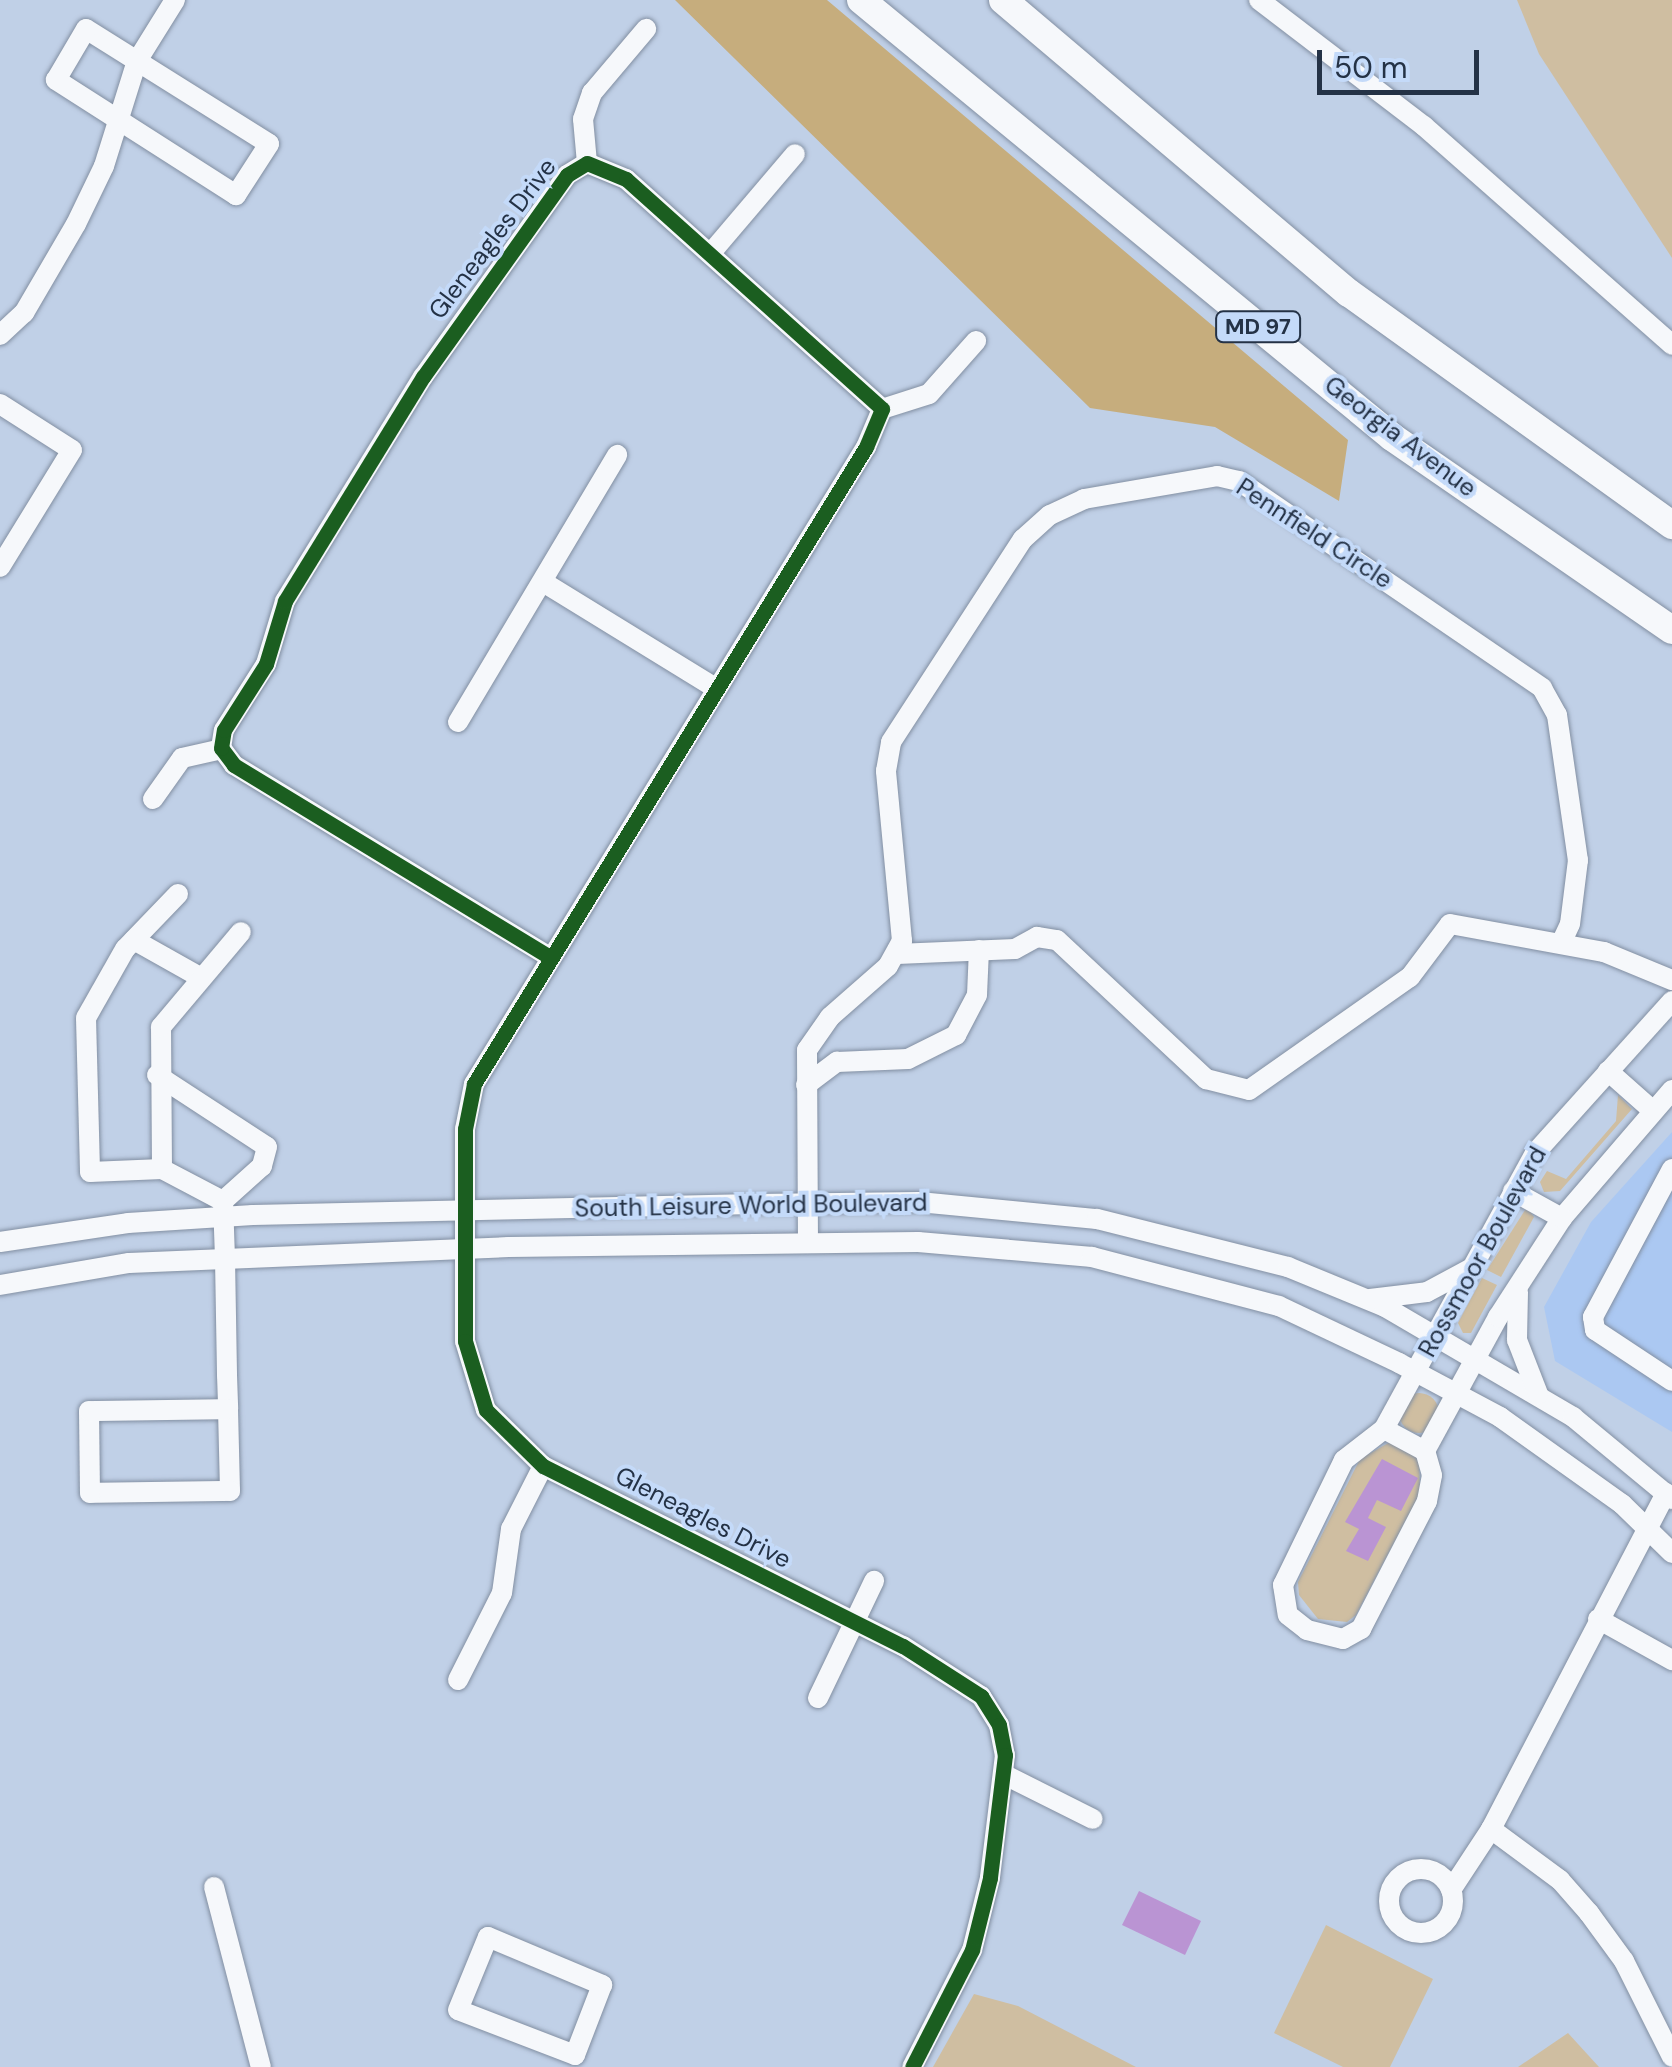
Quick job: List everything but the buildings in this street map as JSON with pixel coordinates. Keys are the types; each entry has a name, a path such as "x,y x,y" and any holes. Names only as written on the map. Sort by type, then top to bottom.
{"main road":[{"name":"Georgia Avenue","path":"861,0 1392,437 1672,630"},
{"path":"1002,0 1349,292 1672,525"}],"street":[{"path":"0,336 24,312 76,224 137,61 175,0"},
{"path":"1259,0 1424,126 1672,345"},
{"path":"86,29 137,61 269,144 236,195 56,80 86,29"},
{"path":"587,164 584,119 592,93 646,29"},
{"path":"710,254 795,154"},
{"name":"Gleneagles Drive","path":"222,749 224,730 266,664 285,601 423,378 567,175 587,164 626,179 882,409 866,447 548,956 474,1084 465,1129 466,1250 472,1376 486,1410 543,1466 951,1672 981,1696 999,1726 1005,1775 972,1950 912,2067"},
{"path":"882,409 930,394 976,341"},
{"path":"0,404 72,450 0,567"},
{"path":"458,722 616,455"},
{"name":"Pennfield Circle","path":"897,954 902,925 886,772 891,742 1023,540 1050,516 1084,499 1218,476 1239,481 1542,688 1558,714 1578,860 1570,924 1561,943"},
{"path":"543,582 715,688"},
{"path":"153,800 182,758 222,749 234,765 548,956"},
{"path":"178,894 134,940 86,1018 90,1172 162,1169 223,1209"},
{"path":"808,1242 807,1050 817,1032 897,954 1015,949 1037,937 1057,940 1206,1079 1250,1090 1410,976 1450,924 1604,952 1672,980"},
{"path":"162,1169 157,1075 161,1026 241,932"},
{"path":"134,940 200,976"},
{"path":"806,1084 837,1062 908,1058 956,1035 978,995 979,950"},
{"name":"Rossmoor Boulevard","path":"1384,1428 1535,1152 1672,1002"},
{"path":"1642,1036 1672,1025"},
{"path":"1608,1071 1653,1111"},
{"path":"157,1075 268,1147 262,1166 223,1209 230,1490 90,1493 88,1410 228,1410"},
{"name":"Rossmoor Boulevard","path":"1426,1451 1477,1355 1562,1218 1672,1090"},
{"path":"1672,1170 1593,1317 1595,1330 1672,1381"},
{"path":"1514,1191 1562,1218"},
{"name":"South Leisure World Boulevard","path":"0,1242 223,1209 466,1210 808,1203 973,1205 1096,1219 1270,1262 1368,1300 1477,1355 1538,1394 1632,1460 1669,1496"},
{"name":"South Leisure World Boulevard","path":"0,1285 128,1264 466,1250 808,1242 970,1244 1092,1257 1278,1306 1416,1371 1500,1417 1648,1530 1672,1553"},
{"path":"1368,1300 1427,1292 1471,1268"},
{"path":"1518,1292 1517,1340 1538,1394"},
{"path":"1384,1428 1426,1451 1432,1475 1427,1501 1361,1629 1343,1639 1307,1630 1288,1615 1283,1585 1344,1460 1384,1428"},
{"path":"458,1680 502,1592 511,1529 543,1466"},
{"path":"1451,1890 1491,1829 1598,1619 1669,1496"},
{"path":"818,1698 874,1581"},
{"path":"1598,1619 1672,1660"},
{"path":"1005,1775 1092,1819"},
{"path":"1491,1829 1560,1880 1589,1913 1624,1962 1672,2057"},
{"path":"214,1886 262,2067"},
{"path":"488,1937 602,1985 575,2055 548,2058 458,2010 488,1937"}],"shaded area":[{"path":"675,0 827,0 1348,440 1339,501 1215,427 1090,408"},
{"path":"1517,0 1672,0 1672,258 1539,54"},
{"path":"1618,1095 1632,1109 1560,1191 1544,1192 1540,1182 1547,1171 1566,1179 1616,1121"},
{"path":"1672,1132 1672,1432 1555,1361 1544,1307 1591,1222"},
{"path":"1527,1207 1534,1217 1501,1277 1487,1270"},
{"path":"1482,1278 1497,1285 1471,1333 1463,1333 1458,1323"},
{"path":"1419,1393 1433,1399 1439,1413 1433,1427 1419,1433 1405,1427 1399,1413 1405,1399"},
{"path":"1390,1442 1419,1456 1420,1493 1356,1615 1347,1622 1318,1619 1299,1595 1298,1582 1360,1459"},
{"path":"1382,1459 1418,1478 1401,1511 1377,1500 1368,1518 1386,1527 1368,1561 1346,1551 1359,1529 1345,1522"},
{"path":"1139,1891 1201,1921 1185,1955 1122,1925"},
{"path":"1326,1925 1433,1979 1390,2067 1343,2067 1274,2033"},
{"path":"974,1994 1018,2006 1136,2067 933,2067"},
{"path":"1568,2033 1599,2067 1518,2067"}],"cycle path":[{"path":"548,956 234,765 221,748 224,730 266,664 285,601 423,377 567,175 587,163 626,179 882,409 866,447 474,1084 465,1129 465,1341 486,1410 543,1466 903,1646 981,1696 999,1725 1005,1755 990,1878 972,1950 912,2067"}]}
